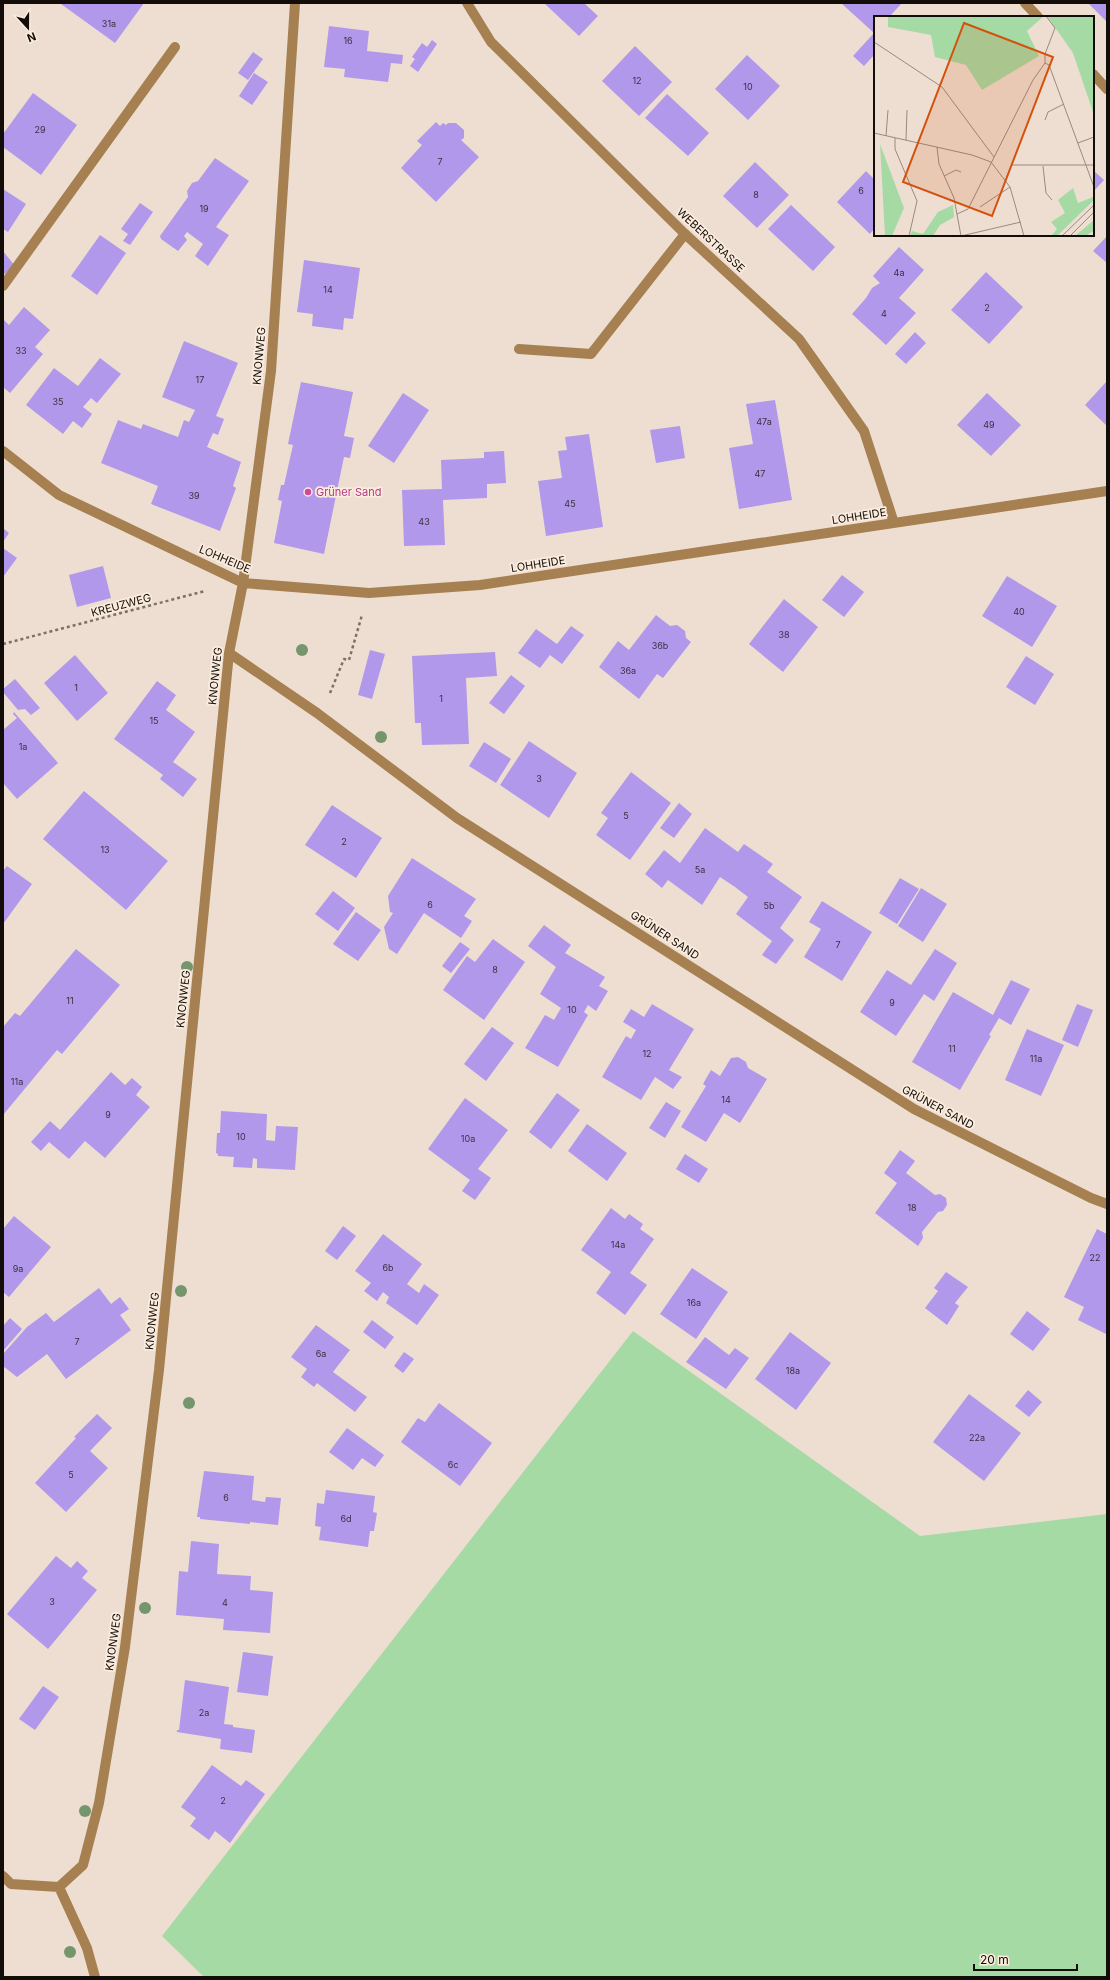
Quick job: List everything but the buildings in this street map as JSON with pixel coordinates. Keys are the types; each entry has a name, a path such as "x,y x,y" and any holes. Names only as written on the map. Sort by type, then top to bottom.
{"street":[{"name":"KNONWEG","path":"59,1888 83,1866 99,1803 125,1647 159,1370 229,653 243,582 271,371 295,3"},
{"name":"WEBERSTRASSE","path":"467,3 491,42 685,234 799,339 864,431 894,523"},
{"path":"1025,3 1037,16"},
{"path":"3,286 175,47"},
{"path":"1094,75 1107,89"},
{"path":"519,349 591,354 685,234"},
{"name":"LOHHEIDE","path":"3,451 59,495 243,582 368,594 480,585 1107,491"},
{"name":"GRÜNER SAND","path":"229,653 317,713 457,818 914,1109 1091,1198 1107,1204"},
{"path":"3,1876 11,1884 59,1888 87,1948 95,1977"}],"path":[{"name":"KREUZWEG","path":"3,644 243,582"},
{"path":"317,713 332,689 344,659 349,660 368,594"}],"green space":[{"path":"633,1331 920,1536 1107,1514 1107,1977 204,1977 162,1936"}],"place":[{"name":"Grüner Sand","path":"308,492"}]}
